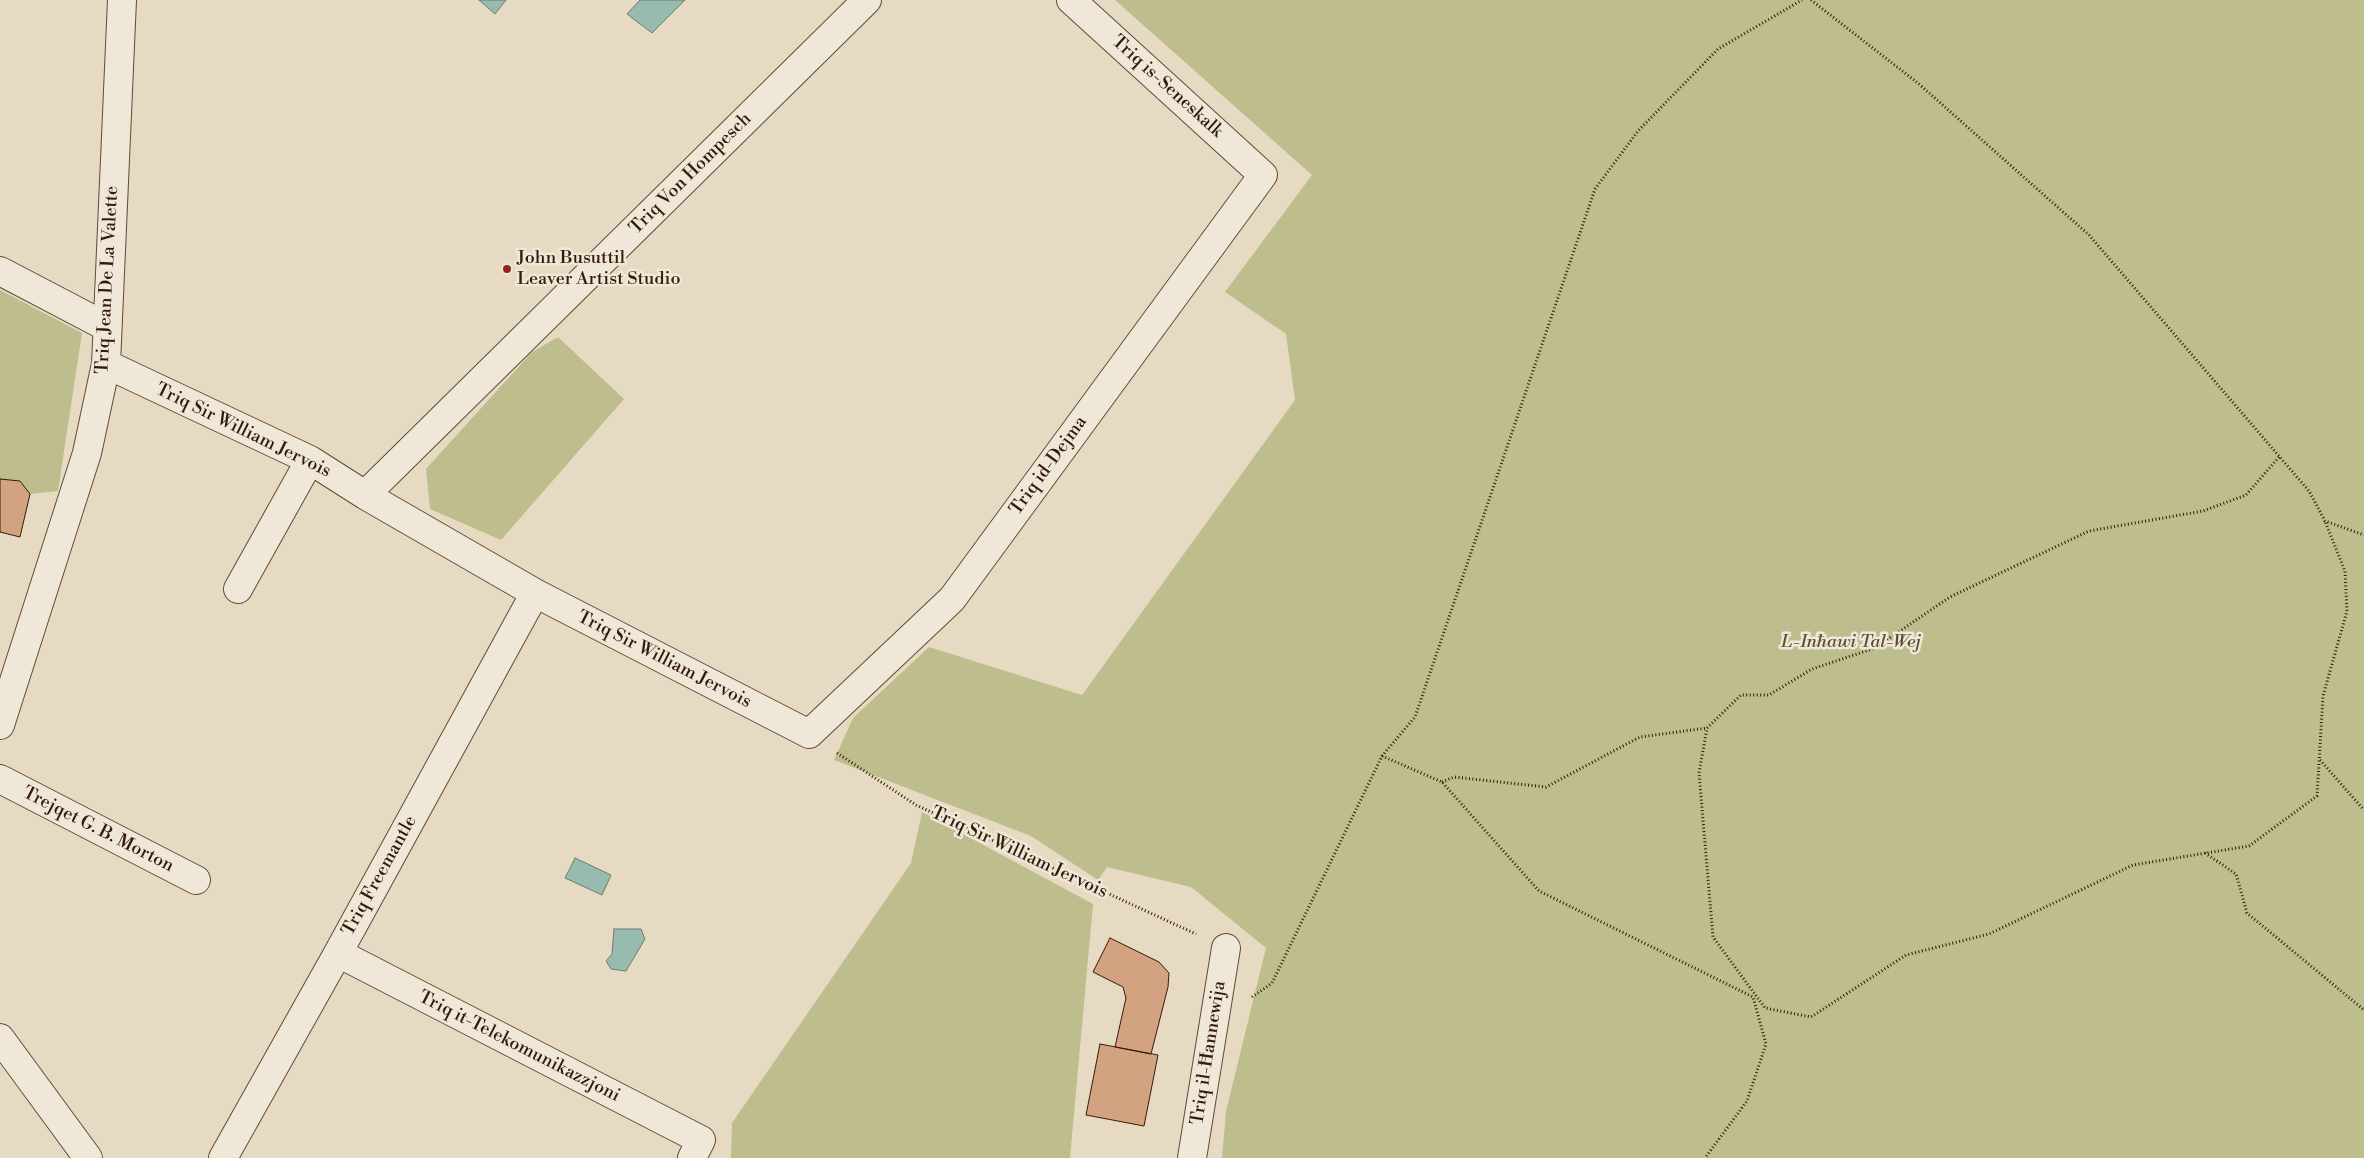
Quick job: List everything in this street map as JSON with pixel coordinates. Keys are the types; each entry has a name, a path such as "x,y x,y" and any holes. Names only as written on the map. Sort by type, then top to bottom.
{"street":[{"name":"Triq Jean De La Valette","path":"0,725 87,453 106,364 122,0"},
{"name":"Triq Von Hompesch","path":"365,495 867,0"},
{"name":"Triq is-Seneskalk","path":"1071,0 1263,175"},
{"name":"Triq id-Dejma","path":"809,734 952,599 1263,175"},
{"path":"0,272 107,327"},
{"name":"Triq Sir William Jervois","path":"106,364 310,460 365,495 535,593 809,734"},
{"path":"238,589 310,460"},
{"name":"Triq Freemantle","path":"223,1158 338,953 535,593"},
{"name":"Trejqet G. B. Morton","path":"0,780 196,880"},
{"name":"Triq il-Ħannewija","path":"1192,1158 1212,1024 1226,948"},
{"name":"Triq it-Telekomunikazzjoni","path":"338,953 696,1149"},
{"path":"0,1038 88,1158"}],"path":[{"path":"1212,1024 1272,983 1382,756 1415,717 1595,189 1638,131 1718,49 1802,0"},
{"path":"1811,0 1919,84 2089,235 2279,457 2308,492 2325,521 2345,571 2347,611 2322,696 2317,796 2249,846 2133,865 1989,934 1906,955 1810,1017 1765,1008 1713,937 1699,773 1707,728 1741,695 1769,695 1812,669 1875,648 1950,597 2089,531 2203,511 2246,495 2279,457"},
{"path":"2325,521 2364,535"},
{"path":"1442,782 1454,777 1546,787 1640,737 1707,728"},
{"name":"Triq Sir William Jervois","path":"809,734 916,805 1226,948"},
{"path":"1382,756 1442,782 1540,890 1753,997 1766,1044 1747,1101 1705,1158"},
{"path":"2319,760 2364,810"},
{"path":"2206,853 2236,874 2247,913 2364,1010"}],"green space":[{"name":"L-Inħawi Tal-Wej","path":"1115,0 2364,0 2364,1158 1222,1158 1226,1111 1266,948 1191,887 1107,867 1098,880 1031,836 834,760 853,718 929,647 1082,695 1295,400 1286,334 1225,292 1312,175"},
{"path":"0,290 82,333 58,491 30,494 20,481 0,479"},
{"path":"558,337 624,399 501,540 430,509 426,469 532,352"},
{"path":"922,812 1093,904 1070,1158 731,1158 732,1123 911,863"}],"water":[{"path":"479,0 506,0 495,14"},
{"path":"640,0 685,0 652,33 627,14"},
{"path":"575,858 611,875 602,895 565,878"},
{"path":"614,929 641,929 645,939 626,971 611,969 606,961 612,954"}],"building":[{"path":"0,479 20,481 30,494 20,537 0,532"},
{"path":"1110,938 1159,962 1169,973 1168,987 1151,1054 1115,1047 1126,998 1123,987 1093,972"},
{"path":"1100,1044 1158,1055 1144,1126 1086,1115"}],"place":[{"name":"John Busuttil Leaver Artist Studio","path":"507,269"}]}
